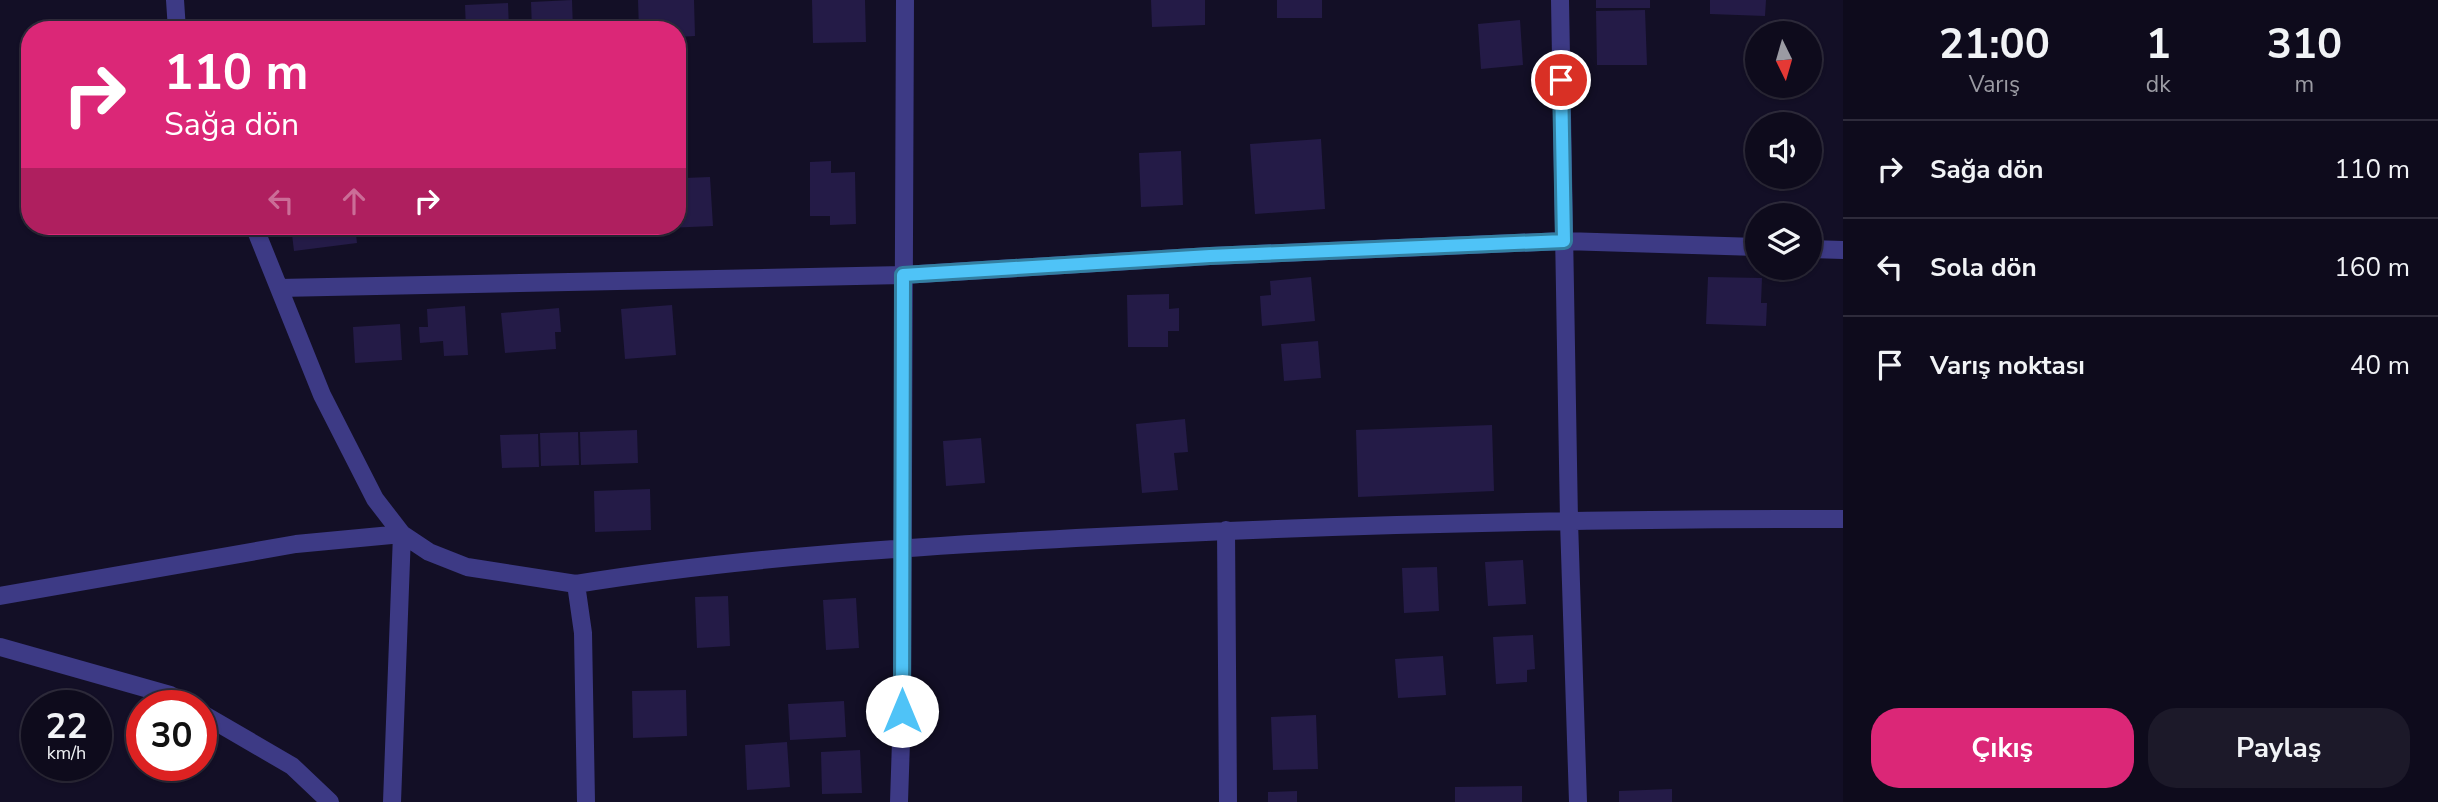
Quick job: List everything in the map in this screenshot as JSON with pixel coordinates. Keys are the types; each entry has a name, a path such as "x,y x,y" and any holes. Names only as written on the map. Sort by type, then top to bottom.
{"street":[{"path":"175,0 176,21"},
{"path":"899,802 905,0"},
{"path":"1560,0 1569,521 1578,802"},
{"path":"258,235 340,430 375,499 401,534 429,552 467,567 576,584 688,566 903,547 1226,530 1569,521 1843,519"},
{"path":"279,288 903,275 1210,256 1564,241 1745,247"},
{"path":"1822,249 1843,250"},
{"path":"1226,530 1228,802"},
{"path":"0,596 296,544 401,534"},
{"path":"393,802 401,534"},
{"path":"576,584 583,633 586,802"},
{"path":"0,647 152,690"},
{"path":"217,722 292,766 330,802"}],"building":[{"path":"572,0 573,21 532,21 531,2"},
{"path":"638,0 694,0 695,36 686,36 686,21 639,21"},
{"path":"812,0 865,0 866,42 813,43"},
{"path":"1151,0 1205,0 1205,25 1152,27"},
{"path":"1277,0 1322,0 1322,18 1277,18"},
{"path":"1596,0 1650,0 1650,8 1596,8"},
{"path":"1710,0 1766,0 1765,16 1710,14"},
{"path":"508,3 509,21 466,21 465,5"},
{"path":"1645,10 1647,65 1597,65 1596,11"},
{"path":"1520,20 1523,65 1481,69 1478,24"},
{"path":"1321,139 1325,209 1255,214 1250,144"},
{"path":"1181,151 1183,205 1141,207 1139,153"},
{"path":"831,161 831,173 855,172 856,224 830,225 830,216 810,216 810,162"},
{"path":"710,177 713,226 686,227 686,178"},
{"path":"292,235 356,235 357,243 294,251"},
{"path":"1311,277 1315,321 1262,326 1260,296 1271,295 1270,281"},
{"path":"1708,277 1762,280 1761,303 1767,303 1766,326 1706,324"},
{"path":"1169,294 1169,309 1179,308 1179,331 1168,331 1168,347 1128,347 1127,295"},
{"path":"672,305 676,355 625,359 621,309"},
{"path":"465,306 468,355 444,356 443,341 420,343 419,327 428,327 427,309"},
{"path":"559,308 561,332 555,332 556,349 505,353 501,313"},
{"path":"400,324 402,360 355,363 353,327"},
{"path":"1318,341 1321,378 1284,381 1281,344"},
{"path":"1185,419 1188,452 1174,453 1178,490 1142,493 1136,424"},
{"path":"1492,425 1494,491 1358,497 1356,430"},
{"path":"637,430 638,463 581,465 580,432"},
{"path":"578,432 579,465 541,466 540,433"},
{"path":"538,434 539,467 502,468 500,435"},
{"path":"981,438 985,483 946,486 943,441"},
{"path":"650,489 651,530 595,532 594,491"},
{"path":"1523,560 1526,604 1488,606 1485,562"},
{"path":"1437,567 1439,611 1404,613 1402,568"},
{"path":"728,596 730,646 697,648 695,597"},
{"path":"856,598 859,648 826,650 823,600"},
{"path":"1533,635 1535,669 1527,670 1527,682 1496,684 1493,637"},
{"path":"1443,656 1446,695 1398,698 1395,659"},
{"path":"686,690 687,736 633,738 632,691"},
{"path":"844,701 846,737 790,740 788,704"},
{"path":"1316,715 1318,769 1273,770 1271,717"},
{"path":"787,742 790,787 747,790 745,745"},
{"path":"860,750 862,793 822,794 821,752"},
{"path":"1522,786 1522,802 1455,802 1455,787"},
{"path":"1672,789 1672,802 1619,802 1619,791"},
{"path":"1297,791 1297,802 1268,802 1268,792"}],"route":[{"path":"902,711 903,275 1210,256 1564,241 1561,80"}]}
